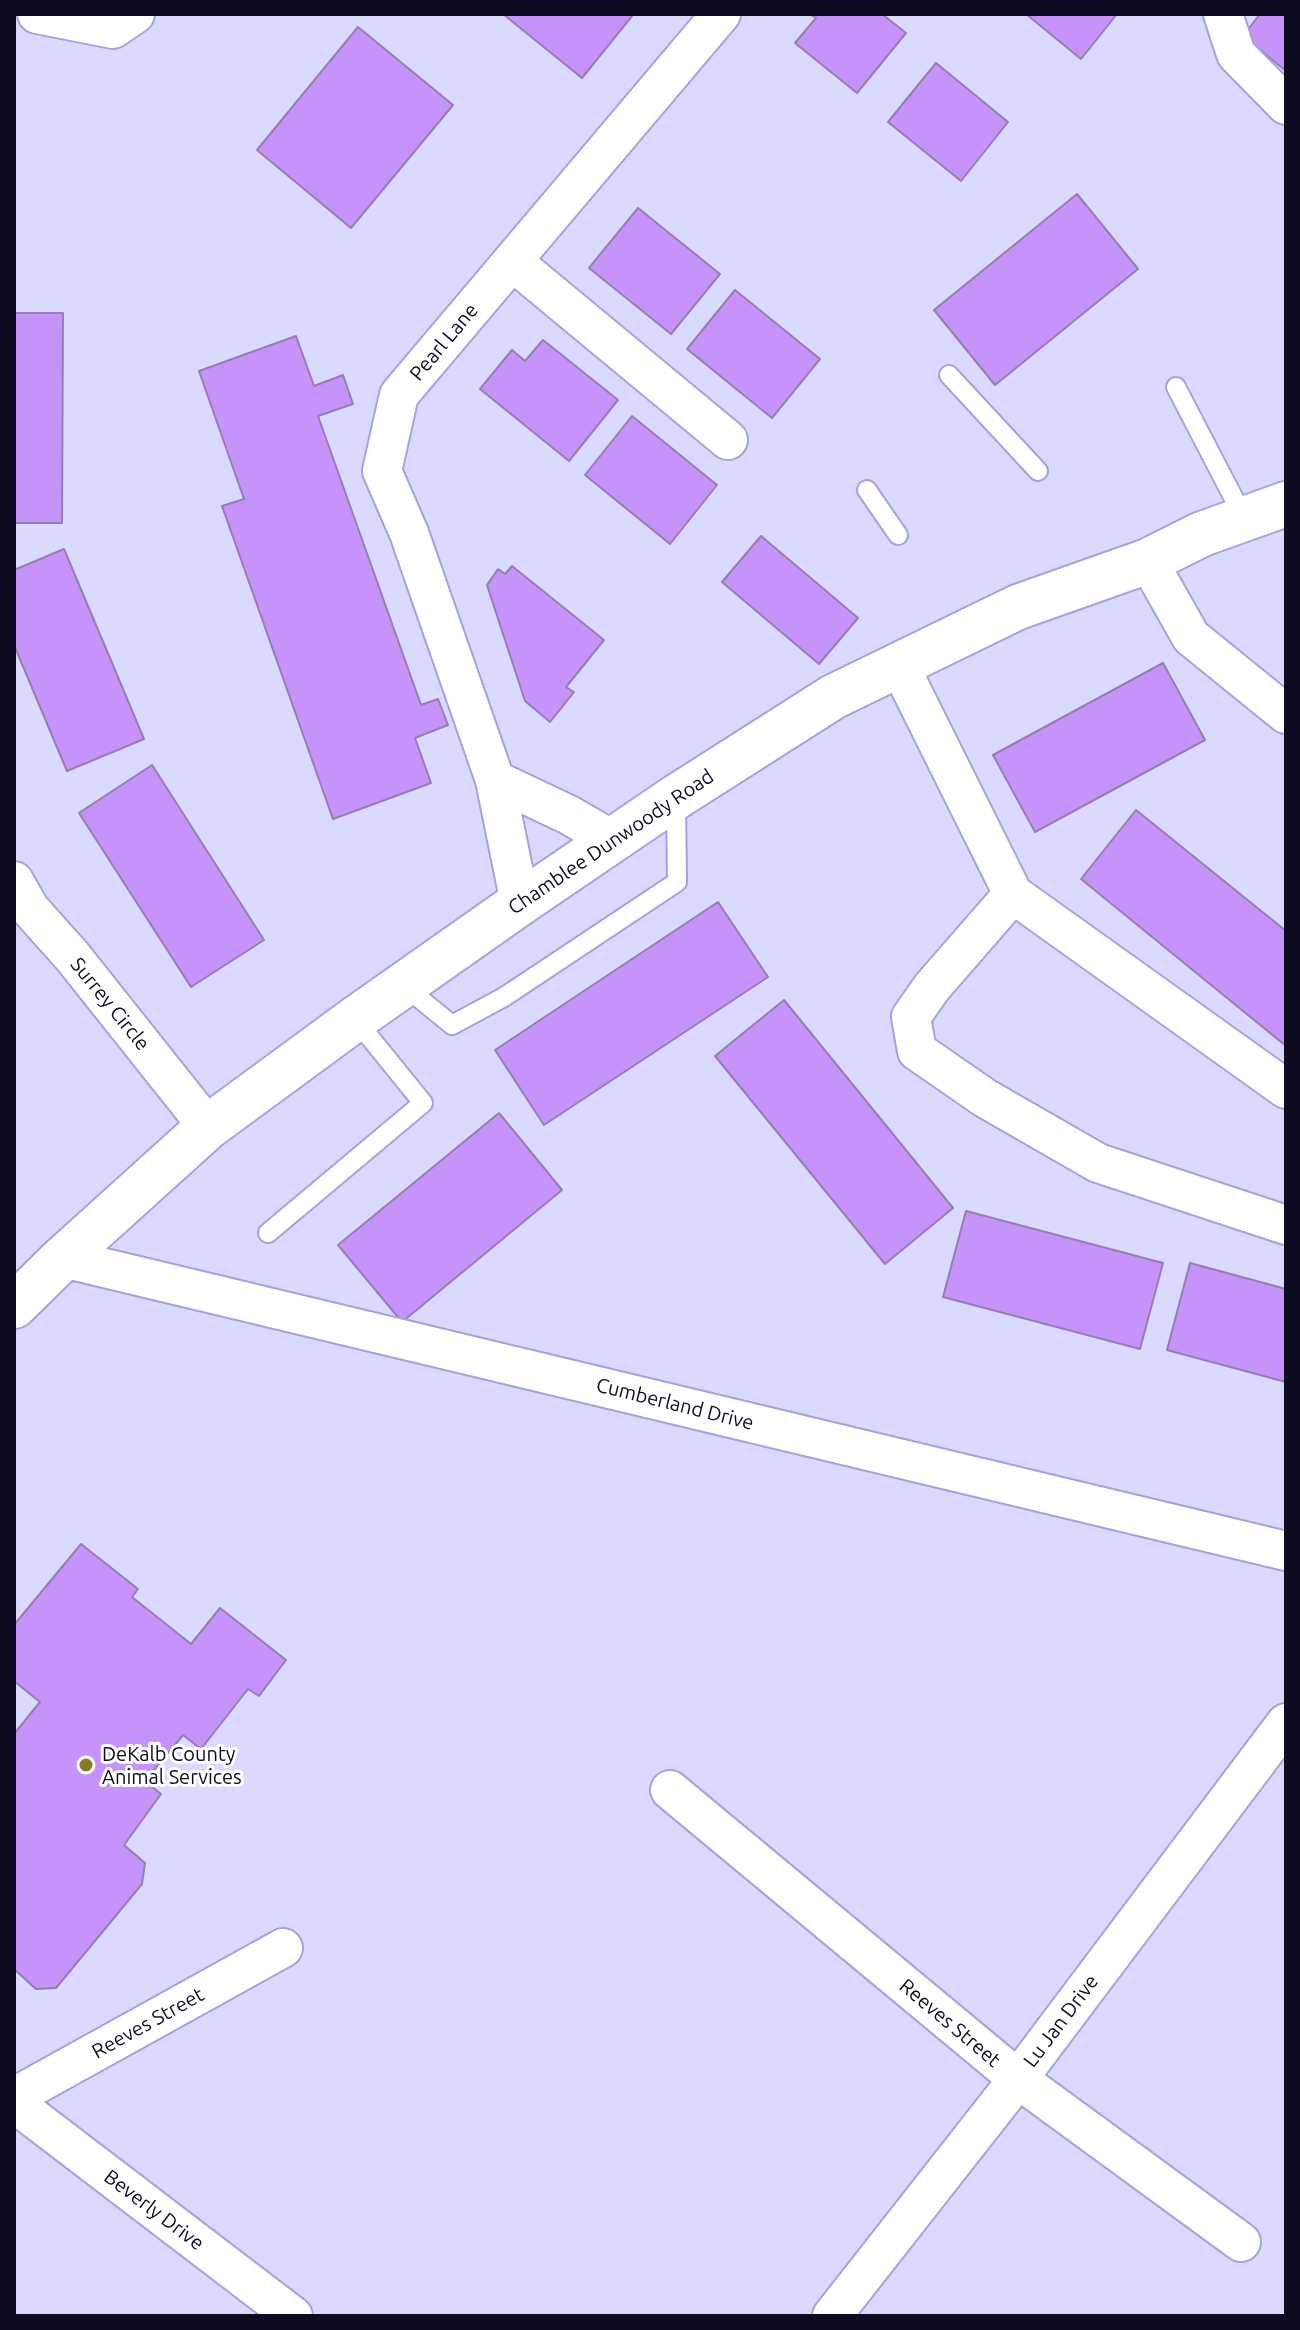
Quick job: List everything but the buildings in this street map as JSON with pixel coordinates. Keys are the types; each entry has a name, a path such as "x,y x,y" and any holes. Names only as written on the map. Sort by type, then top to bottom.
{"street":[{"path":"37,14 113,29 135,14"},
{"name":"Pearl Lane","path":"520,903 495,780 409,533 382,471 399,395 721,14"},
{"path":"1223,14 1236,54 1286,105"},
{"path":"512,261 728,440"},
{"name":"Chamblee Dunwoody Road","path":"14,1306 208,1127 520,903 676,797 833,697 1018,607 1148,561 1202,534 1286,504"},
{"path":"1148,561 1191,637 1286,714"},
{"path":"899,665 1006,902 1286,1089"},
{"path":"495,780 569,815 612,840"},
{"name":"Surrey Circle","path":"19,902 72,956 208,1127"},
{"path":"1006,902 932,987 911,1017 917,1051 985,1098 1098,1163 1286,1225"},
{"name":"Cumberland Drive","path":"63,1258 1286,1551"},
{"name":"Lu Jan Drive","path":"832,2316 1018,2079 1286,1723"},
{"name":"Reeves Street","path":"670,1790 1018,2079 1241,2242"},
{"name":"Reeves Street","path":"14,2097 283,1948"},
{"name":"Beverly Drive","path":"14,2103 293,2316"}],"lane":[{"path":"949,375 1038,471"},
{"path":"1176,387 1244,518"},
{"path":"867,490 898,535"},
{"path":"403,985 452,1025 504,997 677,882 676,797"},
{"path":"268,1233 423,1103 355,1019"}],"place":[{"name":"DeKalb County Animal Services","path":"86,1765"}]}
